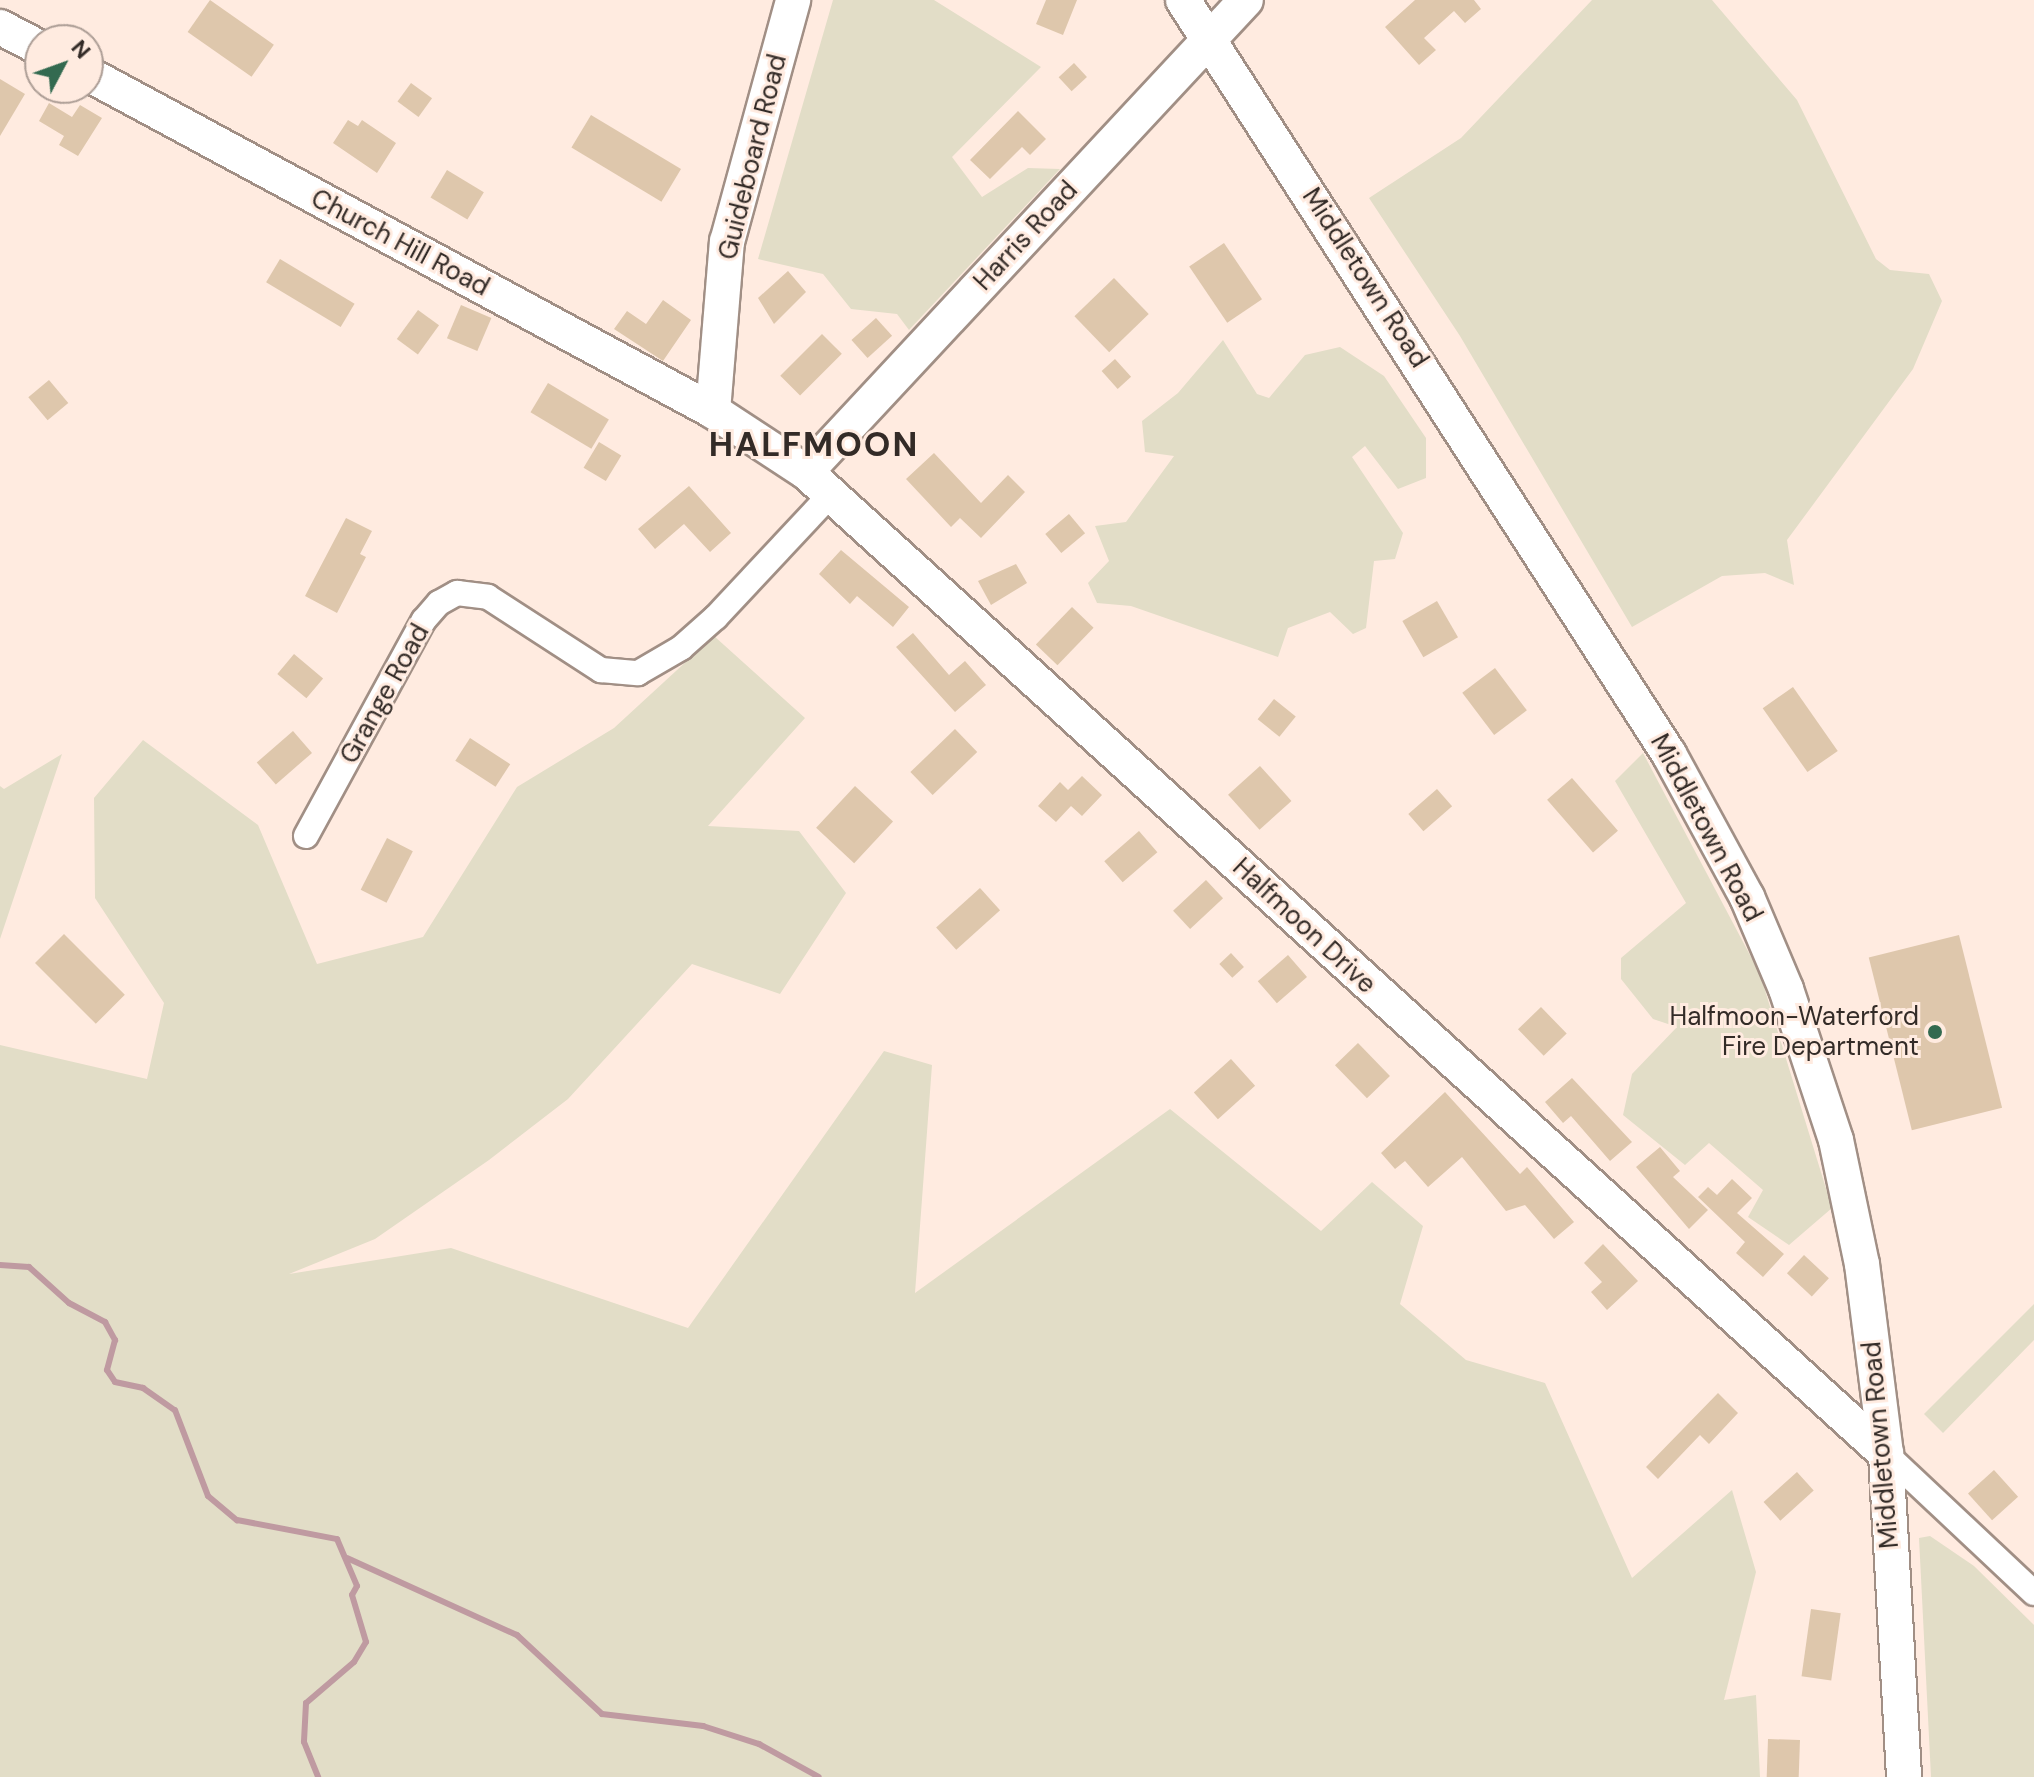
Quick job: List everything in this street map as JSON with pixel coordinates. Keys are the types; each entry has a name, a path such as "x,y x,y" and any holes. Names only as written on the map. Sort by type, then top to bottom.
{"street":[{"name":"Guideboard Road","path":"713,411 727,242 793,0"},
{"name":"Middletown Road","path":"1183,0 1669,754 1747,897 1786,989 1836,1140 1862,1264 1886,1454 1904,1777"},
{"name":"Harris Road","path":"818,484 1246,0"},
{"path":"0,27 24,40"},
{"name":"Church Hill Road","path":"104,83 713,411"},
{"name":"Halfmoon Drive","path":"713,411 818,484 1886,1454"},
{"name":"Grange Road","path":"306,836 439,603 457,593 488,597 601,670 638,673 681,648 716,617 818,484"},
{"path":"1886,1454 2034,1593"}],"shaded area":[{"path":"833,0 934,0 1041,67 952,157 982,197 1028,168 1060,169 909,330 897,314 851,309 823,274 758,259"},
{"path":"1592,0 1712,0 1797,100 1876,259 1890,270 1929,274 1942,301 1913,369 1787,540 1794,585 1765,573 1722,576 1632,627 1460,336 1369,198 1461,138"},
{"path":"1223,340 1257,394 1269,398 1305,355 1340,347 1384,376 1426,438 1426,478 1398,489 1365,446 1352,457 1403,533 1395,559 1374,561 1366,628 1353,634 1330,612 1288,628 1278,657 1131,606 1097,603 1088,583 1109,561 1095,526 1126,522 1174,456 1145,452 1142,421 1178,393"},
{"path":"714,636 805,718 708,826 799,831 846,893 780,994 692,964 568,1099 489,1160 375,1239 289,1274 451,1248 688,1328 884,1051 932,1065 915,1293 1170,1109 1321,1231 1372,1182 1423,1226 1400,1304 1466,1360 1545,1383 1632,1578 1732,1490 1756,1572 1724,1700 1756,1695 1760,1777 0,1777 0,1045 147,1079 164,1003 95,898 94,798 143,740 258,825 317,964 423,937 517,787 614,728"},
{"path":"1643,753 1760,974 1832,1208 1789,1245 1748,1217 1763,1190 1709,1143 1685,1165 1623,1115 1632,1074 1677,1027 1653,1019 1621,979 1621,958 1686,903 1615,781"},
{"path":"62,754 0,939 0,786 4,789"},
{"path":"2034,1304 2034,1340 1943,1433 1924,1414"},
{"path":"1930,1536 1974,1566 2034,1625 2034,1777 1931,1777 1919,1538"}],"building":[{"path":"210,0 274,45 252,77 188,32"},
{"path":"1046,0 1077,0 1063,35 1036,24"},
{"path":"1415,0 1474,0 1481,9 1465,23 1454,11 1424,38 1436,50 1419,65 1385,27"},
{"path":"1074,63 1087,77 1072,91 1059,77"},
{"path":"0,79 24,96 0,136"},
{"path":"411,83 432,98 419,117 397,102"},
{"path":"48,104 72,117 80,105 102,118 78,156 59,145 64,136 39,121"},
{"path":"1018,111 1046,139 1030,155 1022,147 990,179 970,160"},
{"path":"591,115 681,169 661,202 571,148"},
{"path":"348,120 358,126 362,120 396,143 377,173 333,143"},
{"path":"447,170 484,192 467,220 431,197"},
{"path":"1224,243 1262,299 1227,323 1189,266"},
{"path":"280,259 355,304 341,327 266,282"},
{"path":"788,271 806,292 774,324 758,298"},
{"path":"1114,278 1149,314 1109,352 1074,316"},
{"path":"663,300 691,320 663,361 614,329 627,311 646,324"},
{"path":"461,305 491,318 477,351 447,338"},
{"path":"418,310 439,325 418,354 397,339"},
{"path":"876,318 892,336 868,358 851,340"},
{"path":"822,334 842,354 800,396 780,376"},
{"path":"1115,359 1131,377 1118,389 1102,371"},
{"path":"49,380 68,403 48,420 28,397"},
{"path":"548,383 609,420 591,449 530,412"},
{"path":"599,442 621,455 606,481 584,468"},
{"path":"934,453 981,503 1008,475 1025,492 981,538 960,518 951,527 906,479"},
{"path":"689,486 731,533 710,552 684,524 655,549 638,529"},
{"path":"1069,514 1085,533 1061,553 1045,534"},
{"path":"346,518 372,531 360,554 366,557 337,613 305,596"},
{"path":"841,550 909,607 893,627 857,596 850,604 819,574"},
{"path":"1016,564 1027,583 991,605 978,581"},
{"path":"1437,601 1458,637 1423,657 1402,621"},
{"path":"1072,607 1094,628 1057,665 1036,644"},
{"path":"913,633 949,675 965,661 986,685 955,712 896,647"},
{"path":"294,654 323,678 306,698 277,674"},
{"path":"1495,668 1527,710 1494,735 1462,693"},
{"path":"1793,687 1838,751 1807,772 1763,708"},
{"path":"1274,699 1296,717 1279,737 1258,719"},
{"path":"955,729 977,752 933,795 910,772"},
{"path":"293,731 312,753 276,784 257,762"},
{"path":"470,738 510,764 496,787 455,761"},
{"path":"1260,766 1291,801 1259,830 1228,795"},
{"path":"1082,776 1102,795 1082,816 1071,806 1056,822 1038,806 1060,782 1068,790"},
{"path":"1572,778 1618,831 1593,852 1547,800"},
{"path":"855,786 893,821 854,863 816,828"},
{"path":"1437,789 1452,806 1423,831 1408,814"},
{"path":"1139,831 1157,852 1123,882 1104,861"},
{"path":"387,838 413,851 387,903 361,890"},
{"path":"1206,880 1223,898 1190,929 1173,911"},
{"path":"980,888 1000,910 956,950 936,927"},
{"path":"64,934 125,995 96,1024 35,963"},
{"name":"Halfmoon-Waterford Fire Department","path":"1959,935 2002,1108 1912,1130 1869,957"},
{"path":"1231,953 1244,967 1232,978 1219,964"},
{"path":"1288,955 1307,977 1277,1003 1258,981"},
{"path":"1541,1007 1567,1034 1544,1056 1518,1029"},
{"path":"1358,1043 1390,1076 1367,1098 1335,1065"},
{"path":"1231,1059 1255,1086 1218,1119 1194,1092"},
{"path":"1572,1078 1632,1142 1610,1161 1571,1116 1563,1123 1545,1102"},
{"path":"1445,1092 1520,1174 1527,1167 1574,1222 1554,1239 1525,1205 1506,1211 1462,1157 1428,1187 1405,1161 1395,1169 1381,1153"},
{"path":"1660,1147 1680,1171 1673,1177 1708,1210 1689,1229 1636,1167"},
{"path":"1732,1179 1752,1198 1737,1213 1784,1254 1763,1277 1736,1253 1745,1242 1698,1197 1708,1187 1717,1195"},
{"path":"1603,1244 1638,1281 1607,1310 1591,1292 1602,1282 1584,1263"},
{"path":"1804,1255 1829,1278 1812,1296 1787,1273"},
{"path":"1718,1393 1738,1413 1709,1444 1700,1435 1658,1479 1646,1467"},
{"path":"1994,1470 2018,1497 1992,1520 1968,1493"},
{"path":"1797,1472 1814,1491 1780,1521 1764,1502"},
{"path":"1811,1609 1841,1613 1831,1681 1802,1676"},
{"path":"1768,1739 1800,1740 1799,1777 1767,1777"}],"waterway":[{"path":"0,1265 29,1267 69,1303 105,1322 115,1340 107,1370 115,1382 143,1388 175,1410 208,1496 237,1520 337,1539 357,1586 352,1595 366,1642 354,1662 306,1703 304,1742 318,1777"},
{"path":"347,1558 517,1635 602,1714 703,1726 759,1744 819,1777"}],"place":[{"name":"Halfmoon-Waterford Fire Department","path":"1935,1032"}],"district":[{"name":"HALFMOON","path":"814,445"}]}
